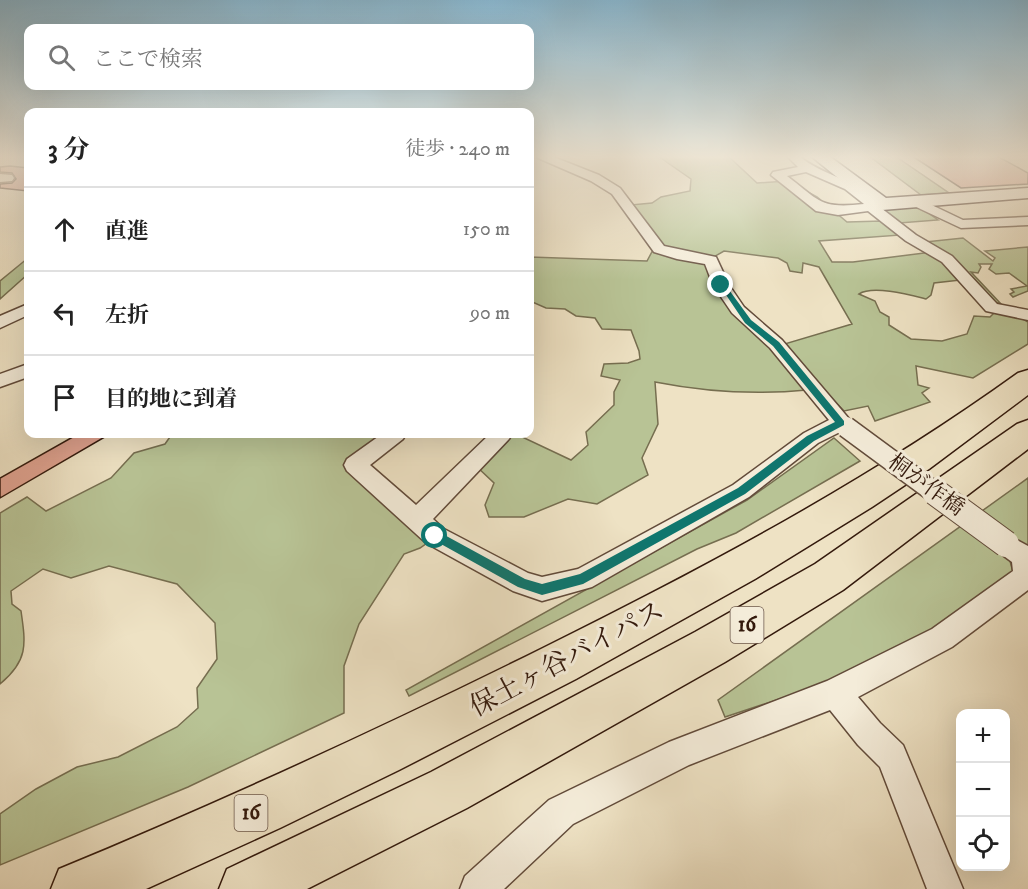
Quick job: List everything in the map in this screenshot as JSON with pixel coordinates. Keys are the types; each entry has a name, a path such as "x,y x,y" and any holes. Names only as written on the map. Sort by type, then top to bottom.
{"highway":[{"name":"保土ヶ谷バイパス","path":"80,889 134,867 421,735 726,575 839,509 995,406 1028,380"},
{"name":"16","path":"248,889 449,790 710,647 830,578 1028,432"}],"street":[{"name":"桐が作橋","path":"621,197 659,249 677,255 711,260 721,285 738,310 776,344 844,425 1019,551"},
{"path":"807,197 821,208 838,211 875,205 973,197"},
{"path":"864,197 911,238 947,259 992,308 1025,312 1028,315"},
{"path":"917,202 961,224 1028,221"},
{"path":"0,323 24,311"},
{"path":"0,381 24,372"},
{"path":"391,438 355,465 435,536 522,583 542,589 583,579 741,491 810,438 844,425"},
{"path":"418,519 498,438"},
{"path":"478,889 561,812 680,753 835,693 942,638 1027,576 1019,551"},
{"path":"835,693 869,734 892,756 945,889"}],"green space":[{"path":"660,197 818,197 847,222 882,221 901,235 819,241 832,262 853,262 932,252 961,280 934,283 931,295 926,299 873,290 859,294 875,301 880,312 889,317 889,325 911,339 942,341 967,334 974,316 990,317 995,312 1013,313 1028,322 1028,344 973,378 916,366 918,385 929,388 922,393 930,402 875,421 868,406 844,411 781,345 852,324 819,267 803,263 802,273 790,271 787,263 778,258 724,251 712,258 667,250 630,205 652,203"},
{"path":"917,205 938,220 899,223 880,208"},
{"path":"963,238 993,261 995,258 985,251 1028,247 1028,291 1013,297 1010,294 1014,292 1011,289 1027,286 1009,273 996,274 989,269 992,264 979,264 981,267 978,273 971,272 1001,304 994,301 983,293 957,261 925,242"},
{"path":"654,248 710,261 718,284 772,345 807,390 731,392 655,382 658,424 642,458 648,475 597,504 568,499 524,517 489,517 485,505 494,483 476,466 503,438 524,438 571,460 588,445 586,432 614,405 614,392 620,380 601,376 604,364 628,363 640,359 631,330 602,329 595,318 576,316 565,309 546,308 534,303 534,257 647,261"},
{"path":"24,261 24,278 0,299 0,281"},
{"path":"169,438 383,438 350,464 430,541 404,554 359,624 344,666 344,713 188,787 0,865 0,814 36,789 77,767 118,757 177,727 198,708 197,688 217,659 215,623 177,584 109,566 71,578 43,569 11,591 12,604 21,611 24,634 23,652 16,668 0,684 0,513 27,497 46,511 111,478 134,453 165,444"},
{"path":"834,438 860,461 736,533 697,549 409,696 406,690 747,500"},
{"path":"1028,478 1028,570 1022,549 1010,561 1014,576 936,633 834,681 725,717 718,700"}],"building":[{"path":"71,438 103,438 0,498 0,478"}],"route":[{"path":"435,536 522,583 542,589 583,579 741,491 810,438 841,423 776,344 738,310 721,285"}]}
